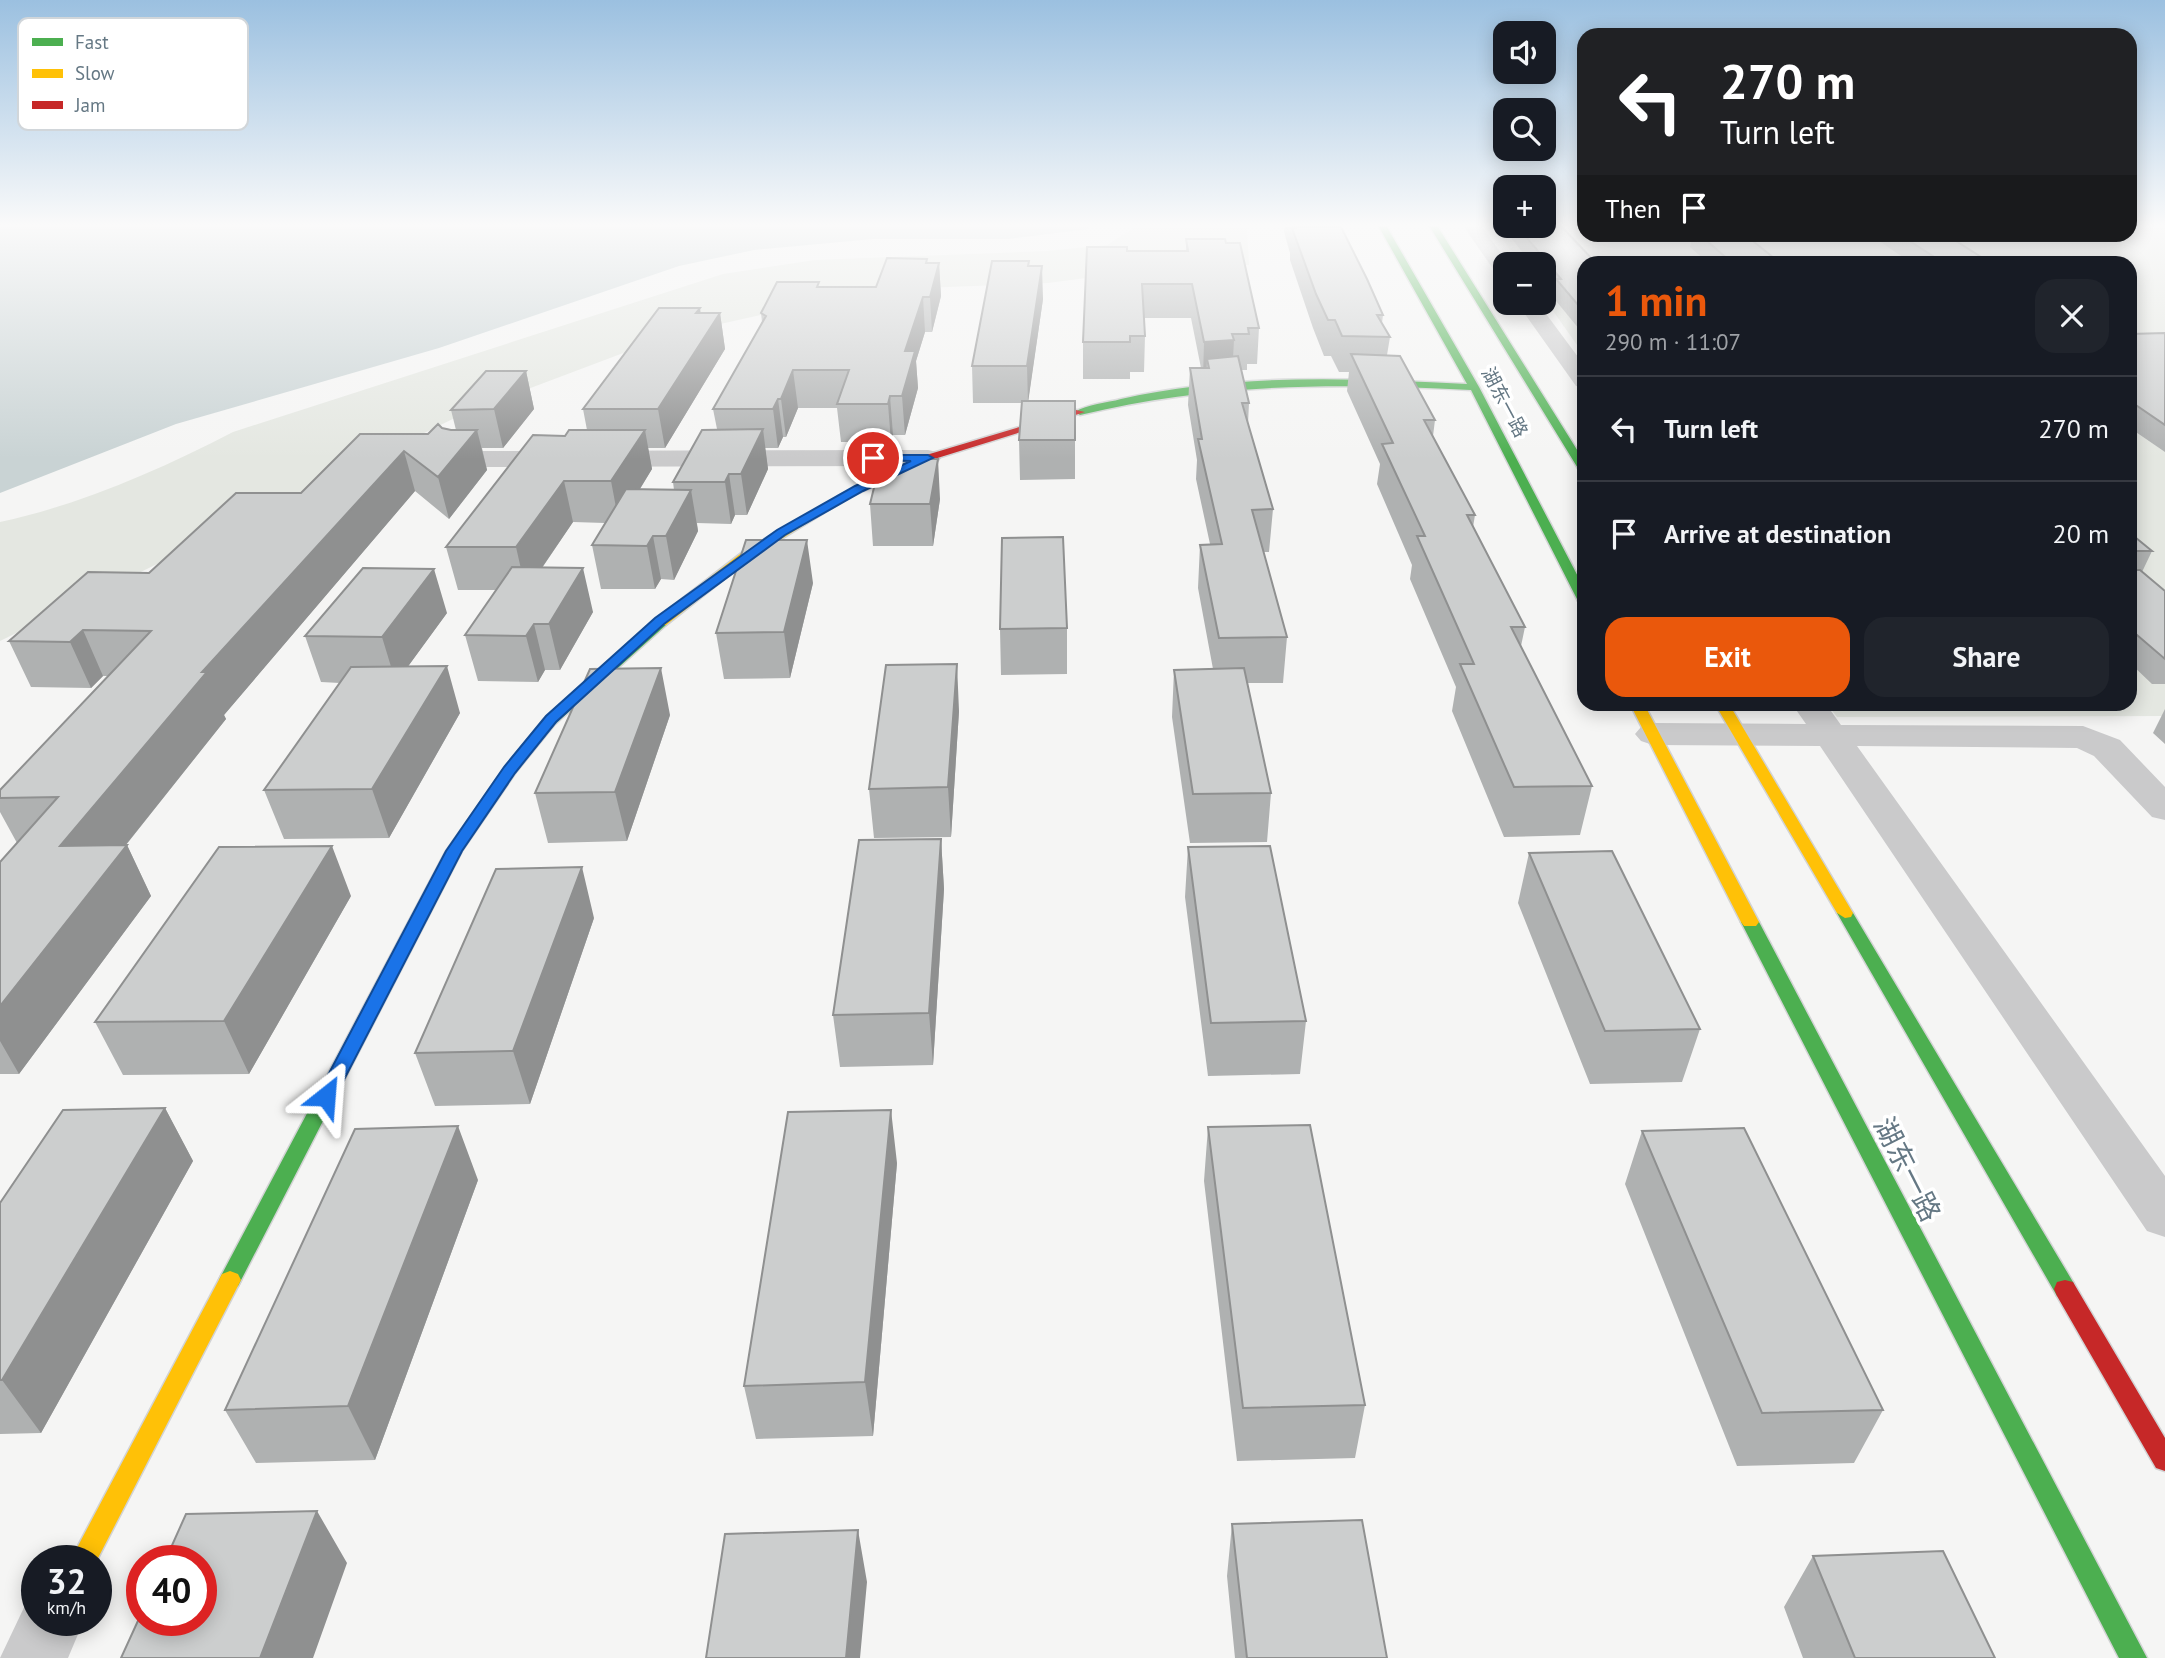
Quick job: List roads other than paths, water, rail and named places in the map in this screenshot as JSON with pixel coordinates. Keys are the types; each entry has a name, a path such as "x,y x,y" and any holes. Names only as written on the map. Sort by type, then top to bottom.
{"main road":[{"name":"湖东一路","path":"1427,304 1474,387 1577,587"},
{"name":"湖东一路","path":"1482,304 1577,459"},
{"path":"91,1545 454,851 509,770 551,719 659,621 781,532 894,471 928,458 1113,402 1243,383 1332,380 1474,387"},
{"name":"湖东一路","path":"1641,711 2133,1658"},
{"path":"1726,711 2165,1460"}],"street":[{"path":"1536,315 1577,371"},
{"path":"462,458 928,458"},
{"path":"1653,734 1740,736 1820,720 2084,737 2107,748 2165,809"},
{"path":"1820,720 2165,1216"},
{"path":"33,1658 44,1636"}]}
